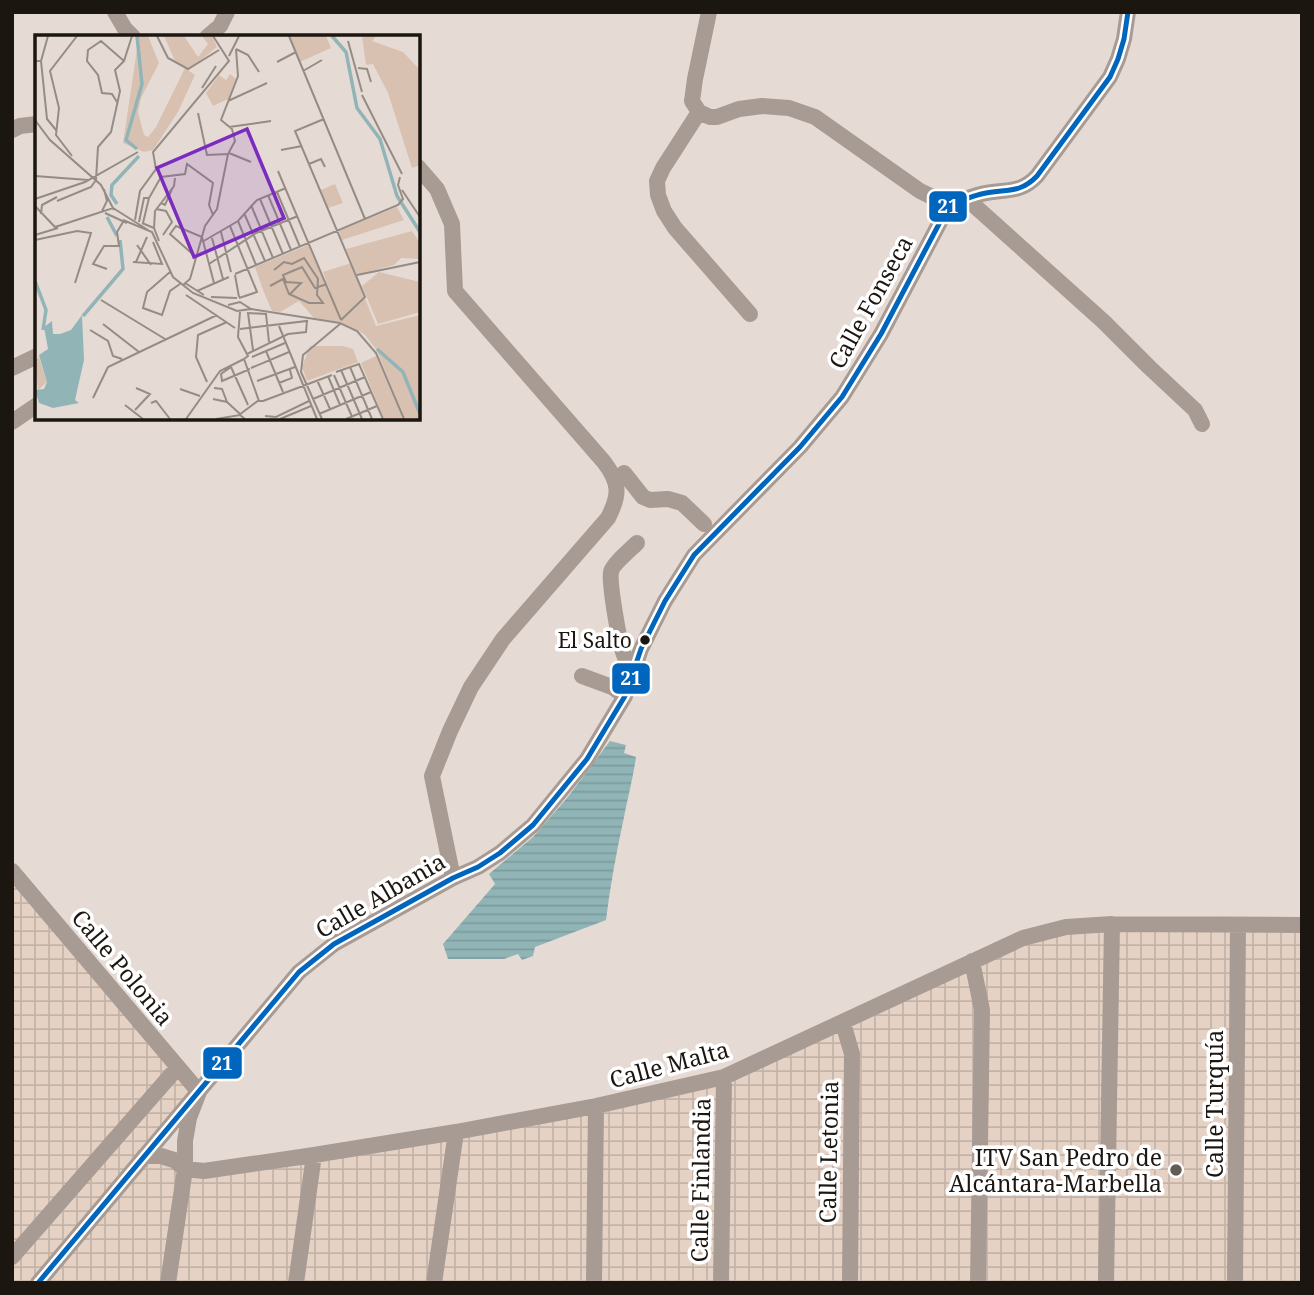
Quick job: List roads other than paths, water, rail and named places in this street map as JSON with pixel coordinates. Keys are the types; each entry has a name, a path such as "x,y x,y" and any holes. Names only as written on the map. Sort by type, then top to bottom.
{"street":[{"path":"114,12 131,35"},
{"path":"209,35 220,26 227,12"},
{"path":"709,12 692,101 699,112 717,117 739,109 762,106 789,108 815,117 920,191 949,205 984,193 1016,190 1028,185 1037,176 1110,77 1124,39 1128,12"},
{"path":"699,112 663,168 657,181 658,195 675,228 750,314"},
{"path":"12,130 35,124"},
{"path":"420,169 437,189 452,224 455,290 604,462 615,476 617,491 615,505 608,518 503,639 471,687 450,731 432,776 453,878"},
{"path":"967,199 1104,322 1195,410 1202,424"},
{"name":"Calle Fonseca","path":"665,601 694,555 800,447 842,397 881,334 949,205"},
{"path":"12,368 35,357"},
{"path":"12,422 35,406"},
{"path":"624,473 643,497 681,503 704,524"},
{"path":"636,664 628,661 624,655 611,572 637,543"},
{"name":"Calle Albania","path":"38,1283 299,972 334,944 478,867 500,853 533,825 587,759 625,696 641,649 665,601"},
{"path":"582,676 612,687 625,696"},
{"name":"Calle Polonia","path":"12,871 199,1092"},
{"path":"1106,1283 1112,924"},
{"name":"Calle Malta","path":"185,1169 204,1171 456,1132 596,1106 724,1077 1023,938 1066,927 1112,924 1302,925"},
{"name":"Calle Turquía","path":"1235,1283 1238,925"},
{"path":"972,961 982,1010 978,1283"},
{"name":"Calle Letonia","path":"843,1023 852,1054 850,1283"},
{"path":"12,1257 178,1067"},
{"name":"Calle Finlandia","path":"721,1283 724,1077"},
{"path":"168,1283 185,1169 185,1141 189,1118 199,1092"},
{"path":"594,1283 596,1106"},
{"path":"434,1283 456,1132"},
{"path":"296,1283 314,1155"},
{"path":"144,1156 161,1156 174,1160 185,1169"}],"water":[{"path":"610,741 626,745 624,753 636,757 606,920 535,947 533,956 522,960 518,954 504,959 448,959 443,944 495,884 489,874 533,837 567,798"}],"place":[{"name":"El Salto","path":"645,640"},
{"name":"ITV San Pedro de Alcántara-Marbella","path":"1176,1170"}]}
